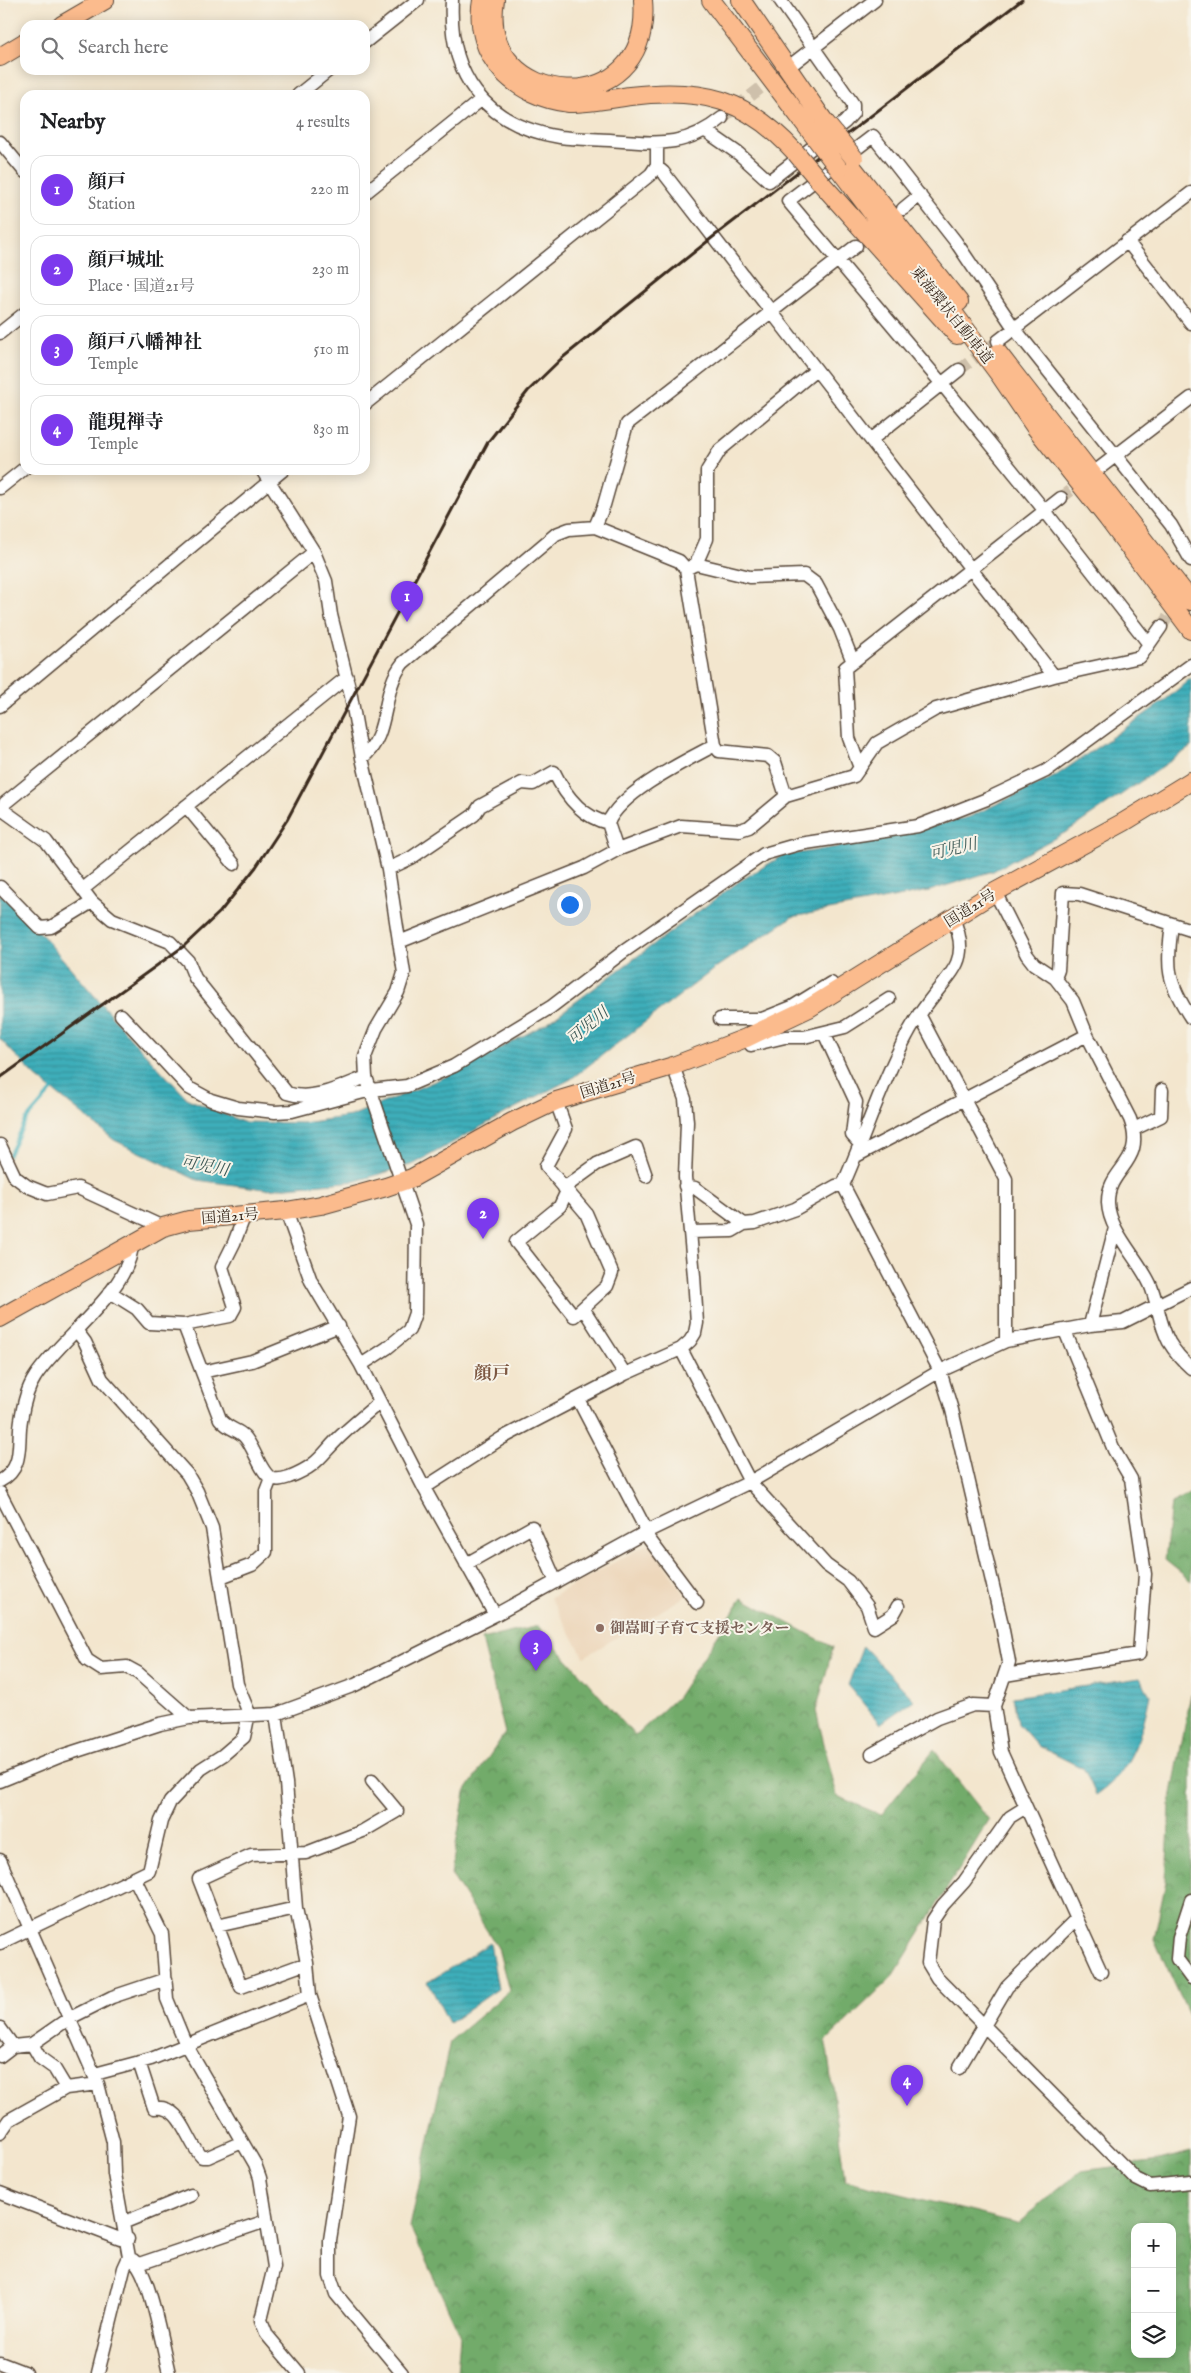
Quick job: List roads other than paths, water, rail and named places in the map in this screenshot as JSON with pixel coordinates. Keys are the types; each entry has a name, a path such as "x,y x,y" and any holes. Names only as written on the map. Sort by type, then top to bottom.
{"highway":[{"path":"55,20 85,0"},
{"path":"71,20 105,0"},
{"path":"482,0 480,18 488,48 503,72 525,91 553,101 569,103 680,93 709,97 734,104 759,117 796,153 955,332 1035,427"},
{"path":"495,0 494,26 500,43 509,59 534,81 547,86 574,90 602,83 625,65 640,40 644,26 644,0"},
{"name":"東海環状自動車道","path":"711,0 818,127"},
{"name":"東海環状自動車道","path":"719,0 947,287 1191,601"},
{"path":"740,0 818,127"},
{"path":"0,57 20,45"},
{"name":"東海環状自動車道","path":"847,163 905,256 954,315 1035,427 1108,519 1191,630"},
{"name":"国道21号","path":"0,1318 163,1227 189,1220 286,1211 352,1198 400,1177 556,1101 674,1066 746,1038 765,1024 809,1008 995,892 1124,822 1191,781"}],"street":[{"path":"370,38 418,0"},
{"path":"452,0 452,33 459,65 482,99 512,121 536,131 560,137 657,143 706,132 722,118"},
{"path":"706,132 739,154 770,181 838,128 853,113 852,104 812,49 780,0"},
{"path":"795,62 875,0"},
{"path":"304,90 323,75"},
{"path":"370,189 482,99"},
{"path":"1149,644 942,384 788,201 873,136 956,242 1014,328 1171,525 1191,560"},
{"path":"0,142 20,166"},
{"path":"370,400 656,167 657,143"},
{"path":"656,167 663,172 1054,676"},
{"path":"998,341 1191,192"},
{"path":"903,209 920,195"},
{"path":"1127,241 1191,323"},
{"path":"595,527 604,506 627,424 856,246"},
{"path":"0,333 20,317"},
{"path":"786,796 775,762 768,756 719,751 715,745 691,566 707,539 707,471 720,450 816,370"},
{"path":"872,440 959,370"},
{"path":"1098,470 1191,398"},
{"path":"0,488 20,472"},
{"path":"0,706 266,475 314,552 326,581 331,615 388,868 404,974 398,992 376,1029 365,1056 366,1077 416,1224 415,1313 409,1330 387,1348 361,1365"},
{"path":"860,768 849,738 845,668 1061,498"},
{"path":"362,758 373,750 380,734 391,685 396,672 403,662 556,534 569,529 595,527 691,566 750,577 804,575 816,584 840,629 853,662"},
{"path":"314,552 5,803 1,810 46,841 92,902 112,919 170,942 188,961 195,978 287,1094 295,1096 313,1095 366,1077"},
{"path":"399,942 584,868 617,850 681,826 740,830 749,827 786,796 854,776 877,743 936,709 1054,676 1140,657 1161,627"},
{"path":"121,1015 189,1088 211,1100 238,1108 283,1112 371,1090 399,1087 421,1081 454,1066 508,1035 551,1007 623,952 764,854 799,844 918,826 987,799 1046,771 1191,665"},
{"path":"83,889 346,677"},
{"path":"617,850 608,824 612,815 650,781 715,745"},
{"path":"388,868 411,858 474,815 480,806 522,783 533,784 554,772 562,788 581,811 608,824"},
{"path":"186,806 234,864"},
{"path":"0,886 40,928 51,927 76,909 92,902"},
{"path":"995,892 1027,955 1034,964 1055,978 1073,1001 1087,1035 1122,1099 1134,1129 1134,1149 1109,1193 1110,1218 1140,1264 1159,1305 1168,1339 1177,1354 1191,1368"},
{"path":"1055,978 1058,970 1063,893 1079,894 1191,930"},
{"path":"843,1185 906,1036 919,1014 957,964 960,948 958,929 953,919"},
{"path":"1172,925 1168,956 1170,974 1175,994 1191,1018"},
{"path":"720,1019 765,1024 831,983"},
{"path":"746,1038 751,1045 768,1040 824,1033 837,1027 845,1027 889,999"},
{"path":"919,1014 1006,1179 1006,1341"},
{"path":"824,1033 856,1102 852,1135 858,1150"},
{"path":"858,1150 966,1100 1087,1035"},
{"path":"424,1488 502,1438 625,1374 680,1349 690,1341 695,1333 697,1323 685,1186 687,1122 685,1099 674,1066"},
{"path":"1134,1129 1161,1116 1162,1090"},
{"path":"556,1101 566,1129 546,1166 566,1189 586,1213 612,1273 607,1286 574,1316 516,1242 560,1206 566,1189 597,1164 636,1147 646,1176"},
{"path":"0,1145 16,1177 27,1186 48,1194 78,1188 163,1227"},
{"path":"690,1232 732,1231 744,1224 755,1223 795,1209 836,1186 843,1185"},
{"path":"843,1185 940,1371 952,1410 1002,1620 1009,1662 994,1706 1001,1752 1100,1972"},
{"path":"685,1186 695,1188 744,1224"},
{"path":"286,1211 311,1281 361,1365 424,1488 495,1615"},
{"path":"110,1292 137,1309 149,1323 184,1325 230,1316 235,1307 222,1267 234,1243 239,1214"},
{"path":"1090,1325 1115,1228"},
{"path":"0,1481 14,1469 19,1460 20,1421 26,1397 35,1377 110,1292 132,1255 132,1243"},
{"path":"0,1781 61,1756 160,1724 189,1718 276,1714 355,1685 495,1615 646,1532 750,1482 940,1371 1006,1341 1090,1325 1123,1322 1191,1288"},
{"path":"583,1308 625,1374"},
{"path":"184,1325 220,1419 227,1428 243,1435 258,1457 265,1473 272,1478 280,1480 307,1470 323,1458 343,1433 380,1402"},
{"path":"202,1372 252,1361 339,1326"},
{"path":"0,1943 149,1871 161,1821 170,1802 201,1769 223,1755 244,1737 250,1714 237,1684 212,1528 197,1491 187,1474 102,1379 85,1342 76,1330"},
{"path":"1005,1675 1140,1654 1145,1574 1131,1479 1114,1450 1064,1331"},
{"path":"680,1349 750,1482 826,1566 848,1581 867,1606 874,1627 893,1615 898,1606"},
{"path":"578,1399 649,1539 697,1603"},
{"path":"221,1577 252,1565 266,1552 266,1491 272,1478"},
{"path":"0,1493 87,1660 101,1669 127,1667 138,1673 189,1718"},
{"path":"466,1564 532,1527 556,1582"},
{"path":"872,1754 937,1718 973,1705 994,1706"},
{"path":"276,1714 286,1783 296,1908 307,1963 310,1995 349,2116 330,2240 330,2276 336,2294 402,2373"},
{"path":"307,1963 241,1987 199,1879 251,1855 306,1853 363,1831 397,1811 372,1781"},
{"path":"1026,1807 1010,1817 964,1882 937,1912 930,1928 928,1963 937,1978 1136,2179 1150,2186 1191,2182"},
{"path":"0,1860 68,2019 96,2079 112,2135 114,2174 128,2239 157,2322 169,2373"},
{"path":"135,1879 162,1934 167,1999 186,2045 255,2164 260,2178 274,2267 262,2320 267,2335 299,2373"},
{"path":"1191,1900 1179,1937 1177,1959 1191,1978"},
{"path":"217,1926 296,1908"},
{"path":"959,2068 1007,1987 1076,1919"},
{"path":"0,2056 13,2046 32,2044 68,2019 112,1997 166,1979"},
{"path":"0,2133 10,2120 66,2088 96,2079 139,2062 151,2060 310,1995"},
{"path":"0,2028 13,2046"},
{"path":"32,2044 40,2058 54,2068 66,2088"},
{"path":"139,2062 154,2108 159,2107 174,2113 202,2157 208,2157 242,2142"},
{"path":"0,2193 120,2239 128,2239"},
{"path":"124,2222 191,2195"},
{"path":"98,2373 124,2268 134,2260 266,2220"},
{"path":"0,2363 26,2373"}],"water":[{"name":"可児川","path":"1191,678 1191,747 1068,831 993,871 929,891 792,917 718,966 571,1079 414,1164 356,1181 265,1189 197,1180 114,1140 35,1076 0,1039 0,893 37,929 136,1044 188,1099 243,1122 302,1123 351,1116 452,1074 547,1023 738,882 782,856 879,840 969,817 1054,777 1164,701"},
{"path":"863,1646 914,1700 880,1724 848,1685"},
{"path":"1140,1678 1150,1695 1139,1738 1118,1776 1096,1795 1084,1769 1038,1746 1018,1724 1013,1697"},
{"path":"490,1943 498,1989 449,2023 428,1982"}],"waterway":[{"path":"9,1155 26,1120 54,1088"}],"tunnel":[{"path":"722,118 793,63"},
{"path":"959,370 998,341"},
{"path":"1061,498 1086,479"},
{"path":"1161,627 1191,584"}],"railway":[{"path":"0,1078 184,946 220,912 256,867 287,820 488,442 528,391 561,359 713,237 1022,0"}],"place":[{"name":"顔戸","path":"407,622"},
{"name":"顔戸城址","path":"483,1239"},
{"name":"御嵩町子育て支援センター","path":"600,1628"},
{"name":"顔戸八幡神社","path":"536,1671"},
{"name":"龍現禅寺","path":"907,2106"}],"district":[{"name":"顔戸","path":"492,1373"}]}
